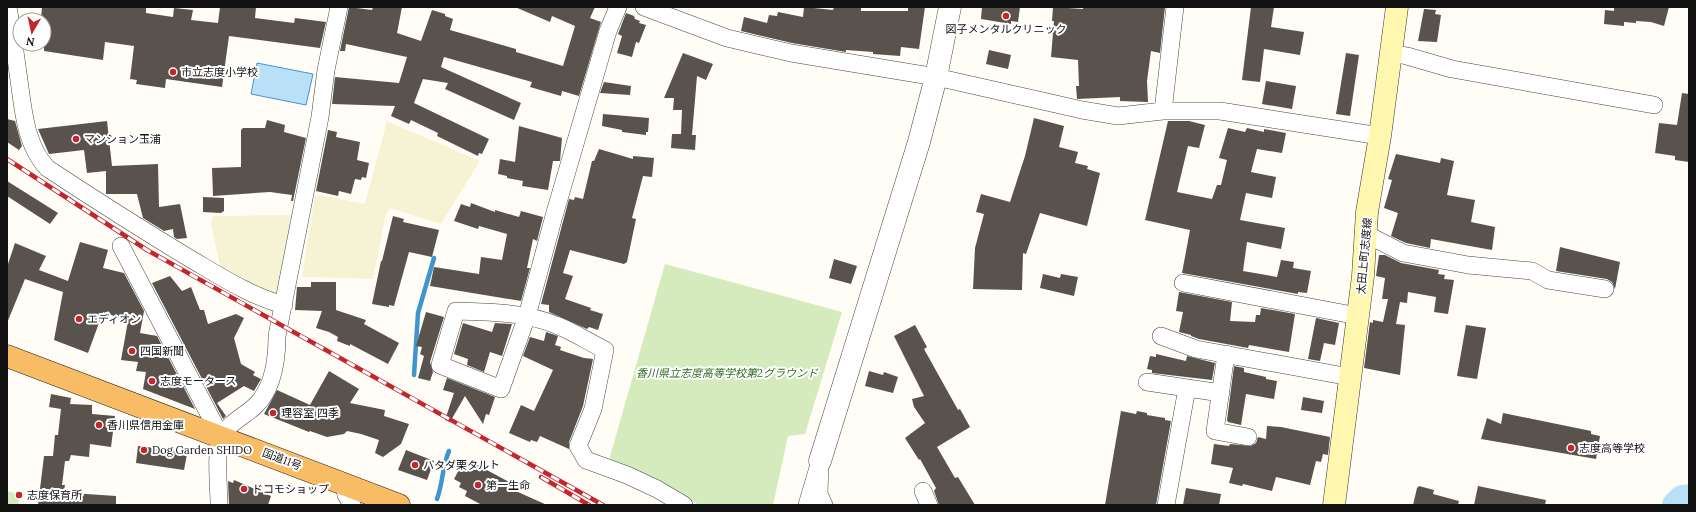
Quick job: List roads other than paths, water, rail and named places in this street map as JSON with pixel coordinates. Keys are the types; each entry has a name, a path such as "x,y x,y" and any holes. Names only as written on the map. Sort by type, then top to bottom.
{"highway":[{"name":"国道11号","path":"7,356 221,436 399,505"}],"main road":[{"name":"太田上町志度線","path":"1334,505 1358,316 1367,212 1380,136 1397,7"}],"street":[{"path":"8,7 24,117 31,143 38,159 54,172 134,224 209,270 262,299 284,306"},
{"path":"219,505 218,448 221,436 239,416 253,408 262,398 270,383 277,355 278,336 339,7"},
{"path":"618,7 608,31 556,208 527,316 502,389 440,365 456,311 527,316 556,325 605,350 593,409 578,446 586,460 627,475 657,489 684,505"},
{"path":"644,7 727,38 791,53 936,77 1082,110 1118,116 1163,111 1220,111 1380,136"},
{"path":"807,505 919,142 936,77 950,7"},
{"path":"1163,111 1175,7"},
{"path":"1391,53 1408,56 1452,69 1654,105"},
{"path":"1366,234 1403,253 1468,265 1532,271 1548,280 1605,289"},
{"path":"121,246 221,436"},
{"path":"1183,283 1358,316"},
{"path":"1161,336 1196,349 1350,377"},
{"path":"1226,354 1215,431 1248,437"},
{"path":"1147,382 1221,393"},
{"path":"1166,505 1187,388"},
{"path":"820,461 818,494 824,505"},
{"path":"344,483 346,495 352,505"}],"water":[{"path":"257,63 313,74 306,105 251,94"}],"waterway":[{"path":"414,375 418,313 434,258"},
{"path":"437,499 449,451"},
{"path":"1675,505 1682,498 1689,497"}],"railway":[{"path":"7,159 147,250 603,505"},
{"path":"541,477 589,505"}],"place":[{"name":"図子メンタルクリニック","path":"1006,16"},
{"name":"市立志度小学校","path":"173,72"},
{"name":"マンション玉浦","path":"76,139"},
{"name":"エディオン","path":"79,319"},
{"name":"四国新聞","path":"132,351"},
{"name":"志度モータース","path":"152,381"},
{"name":"理容室 四季","path":"273,413"},
{"name":"香川県信用金庫","path":"99,425"},
{"name":"志度高等学校","path":"1571,448"},
{"name":"Dog Garden SHIDO","path":"144,450"},
{"name":"ハタダ栗タルト","path":"415,465"},
{"name":"第一生命","path":"478,485"},
{"name":"ドコモショップ","path":"244,489"},
{"name":"志度保育所","path":"19,495"}],"park label":[{"name":"香川県立志度高等学校第2グラウンド","path":"727,373"}]}
